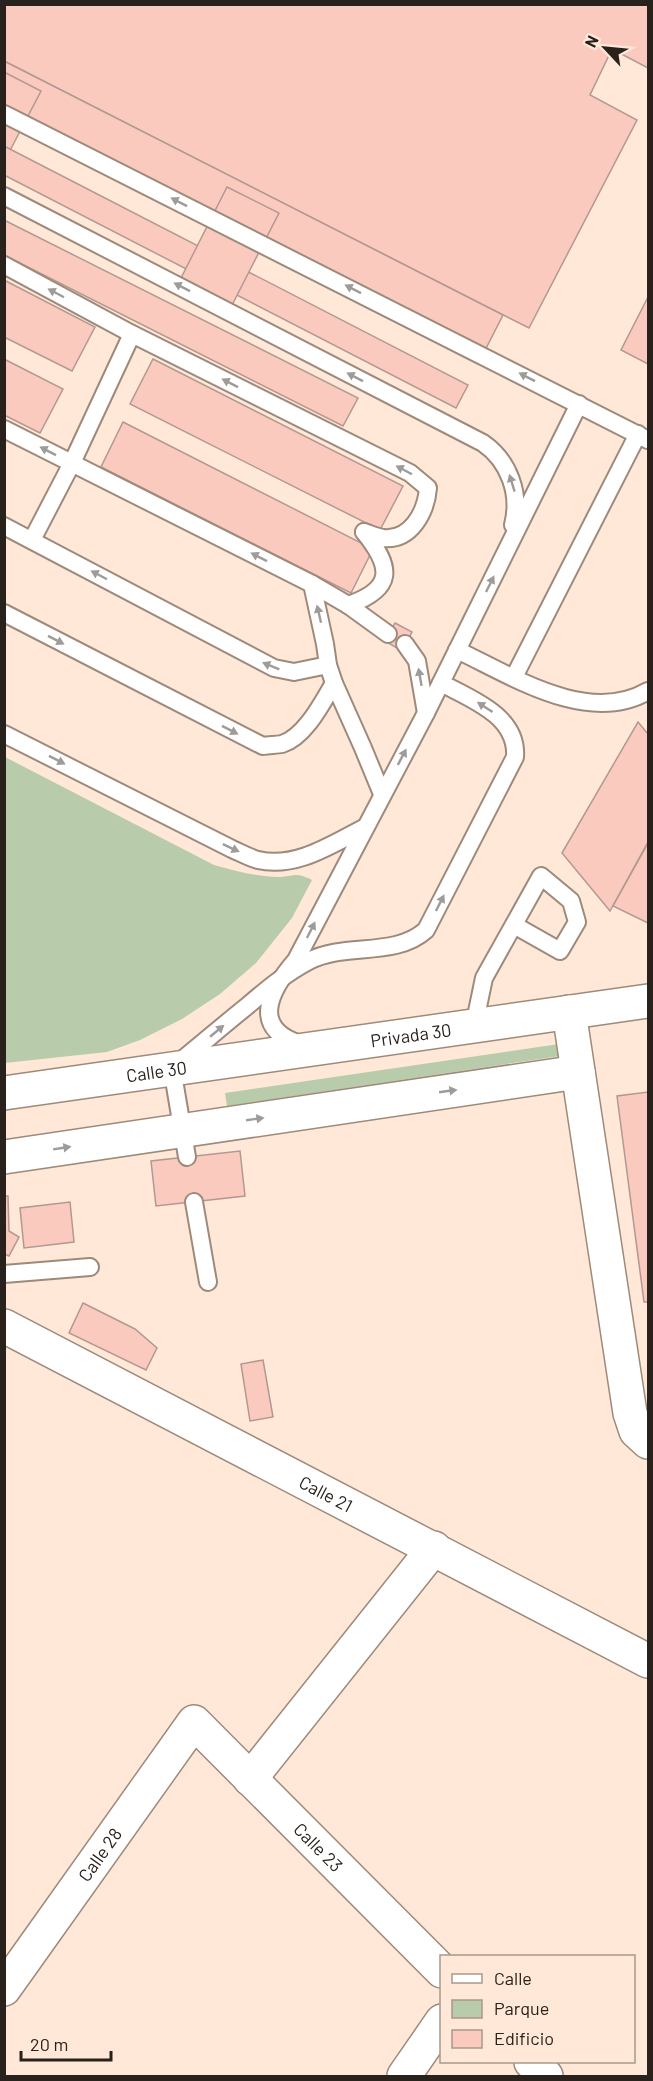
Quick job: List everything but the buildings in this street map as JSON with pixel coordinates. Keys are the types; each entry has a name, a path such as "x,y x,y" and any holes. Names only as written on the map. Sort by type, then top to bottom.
{"street":[{"name":"Privada 30","path":"172,1068 648,1001"},
{"path":"569,1012 630,1413 636,1431 648,1442"},
{"name":"Calle 30","path":"4,1093 172,1068"},
{"path":"4,1156 185,1143 578,1071"},
{"name":"Calle 21","path":"4,1326 648,1661"},
{"path":"250,1779 434,1548"},
{"name":"Calle 23","path":"194,1722 440,1970"},
{"name":"Calle 28","path":"4,1989 194,1722"},
{"path":"404,2076 440,2022"},
{"path":"533,2063 546,2076"}],"lane":[{"path":"4,114 643,437 514,677"},
{"path":"4,196 472,436 492,449 509,474 515,494 516,512 502,560"},
{"path":"4,266 132,334 410,473 428,488 426,503 412,527 397,537 384,538 364,532 381,556 385,565 384,577 380,589 366,599 348,605"},
{"path":"32,540 72,463 132,334"},
{"path":"329,1047 296,1043 279,1034 272,1026 267,1010 270,999 280,979 296,960 426,713 579,404"},
{"path":"4,429 312,584 348,605 388,634"},
{"path":"4,526 274,668 294,672 328,665"},
{"path":"312,584 328,665 382,794"},
{"path":"4,613 263,746 284,744 302,731 317,712 334,683"},
{"path":"405,644 417,661 426,713"},
{"path":"457,650 557,696 573,700 598,703 635,699 648,691"},
{"path":"280,979 310,960 324,955 402,944 417,938 426,930 515,757 516,745 507,727 493,712 441,683"},
{"path":"4,734 257,860 280,862 297,859 319,851 364,828"},
{"path":"474,1026 484,978 514,925"},
{"name":"Calle 30","path":"172,1068 280,979"},
{"path":"172,1068 185,1143"},
{"path":"194,1202 208,1282"},
{"path":"4,1274 90,1267"}],"green space":[{"path":"5,757 214,865 255,875 280,877 299,875 312,880 292,918 256,963 220,994 182,1019 140,1040 107,1052 5,1063"},
{"path":"559,1044 560,1056 227,1106 225,1093"}]}
